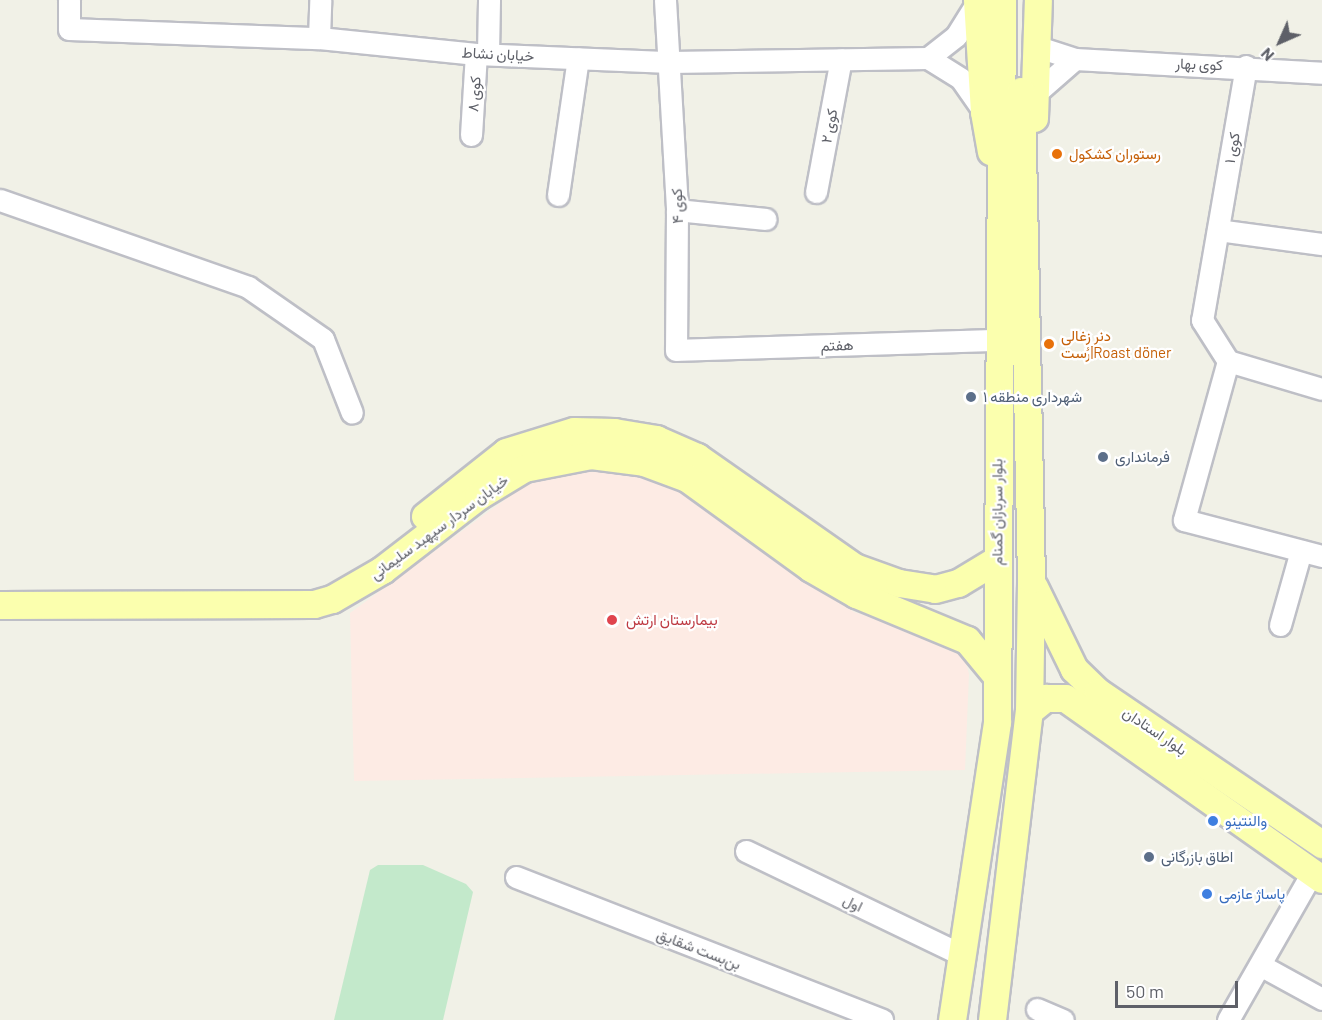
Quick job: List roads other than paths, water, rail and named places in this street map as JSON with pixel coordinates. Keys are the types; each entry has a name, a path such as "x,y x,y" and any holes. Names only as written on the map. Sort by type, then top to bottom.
{"main road":[{"name":"بلوار سربازان گمنام","path":"952,1020 960,954 997,722 998,340 1012,192 1019,0"},
{"path":"1012,192 1037,92 1038,0"},
{"name":"بلوار سربازان گمنام","path":"985,1 1004,97 1012,192 1031,579 1029,711 992,1020"},
{"path":"985,1 984,112 1012,192"},
{"name":"خیابان سردار سپهبد سلیمانی","path":"0,590 313,588 348,573 376,554 506,452 574,431 657,439 697,457 854,567 899,583 935,589 958,583 996,560"},
{"name":"خیابان سردار سپهبد سلیمانی","path":"0,605 314,604 355,587 478,496 524,468 591,455 644,462 687,478 811,568 856,594 967,640 996,675"},
{"name":"بلوار استادان","path":"1031,579 1074,669 1098,692 1322,844"},
{"name":"بلوار استادان","path":"1029,711 1045,698 1065,698 1317,876"}],"street":[{"name":"خیابان نشاط","path":"69,0 69,29 319,38 482,53 670,62 928,58"},
{"path":"319,38 320,0"},
{"name":"کوی ۸","path":"471,135 489,0"},
{"name":"کوی ۴","path":"665,0 678,210 676,350"},
{"path":"984,112 961,79 928,58 956,36 985,1"},
{"name":"کوی بهار","path":"1038,47 1075,59 1246,66 1322,73"},
{"path":"558,195 578,58"},
{"name":"کوی ۲","path":"816,192 841,59"},
{"path":"1037,92 1075,59"},
{"name":"کوی ۱","path":"1228,361 1202,320 1246,66"},
{"path":"0,200 248,287 323,339 352,413"},
{"path":"678,210 766,219"},
{"path":"1218,230 1322,244"},
{"name":"هفتم","path":"676,350 998,340"},
{"path":"1322,389 1228,361 1184,520 1322,556"},
{"path":"1280,625 1301,551"},
{"name":"اول","path":"746,851 960,954"},
{"path":"1228,1020 1317,876"},
{"name":"بن‌بست شقایق","path":"516,877 882,1020"},
{"path":"1260,965 1322,999"},
{"path":"1037,1009 1063,1020"}],"place":[{"name":"رستوران کشکول","path":"1057,154"},
{"name":"دنر زغالی رُست|Roast döner","path":"1049,344"},
{"name":"شهرداری منطقه ۱","path":"971,397"},
{"name":"فرمانداری","path":"1103,457"},
{"name":"بیمارستان ارتش","path":"612,620"},
{"name":"والنتینو","path":"1213,821"},
{"name":"اطاق بازرگانی","path":"1149,857"},
{"name":"پاساژ عازمی","path":"1207,894"}]}
